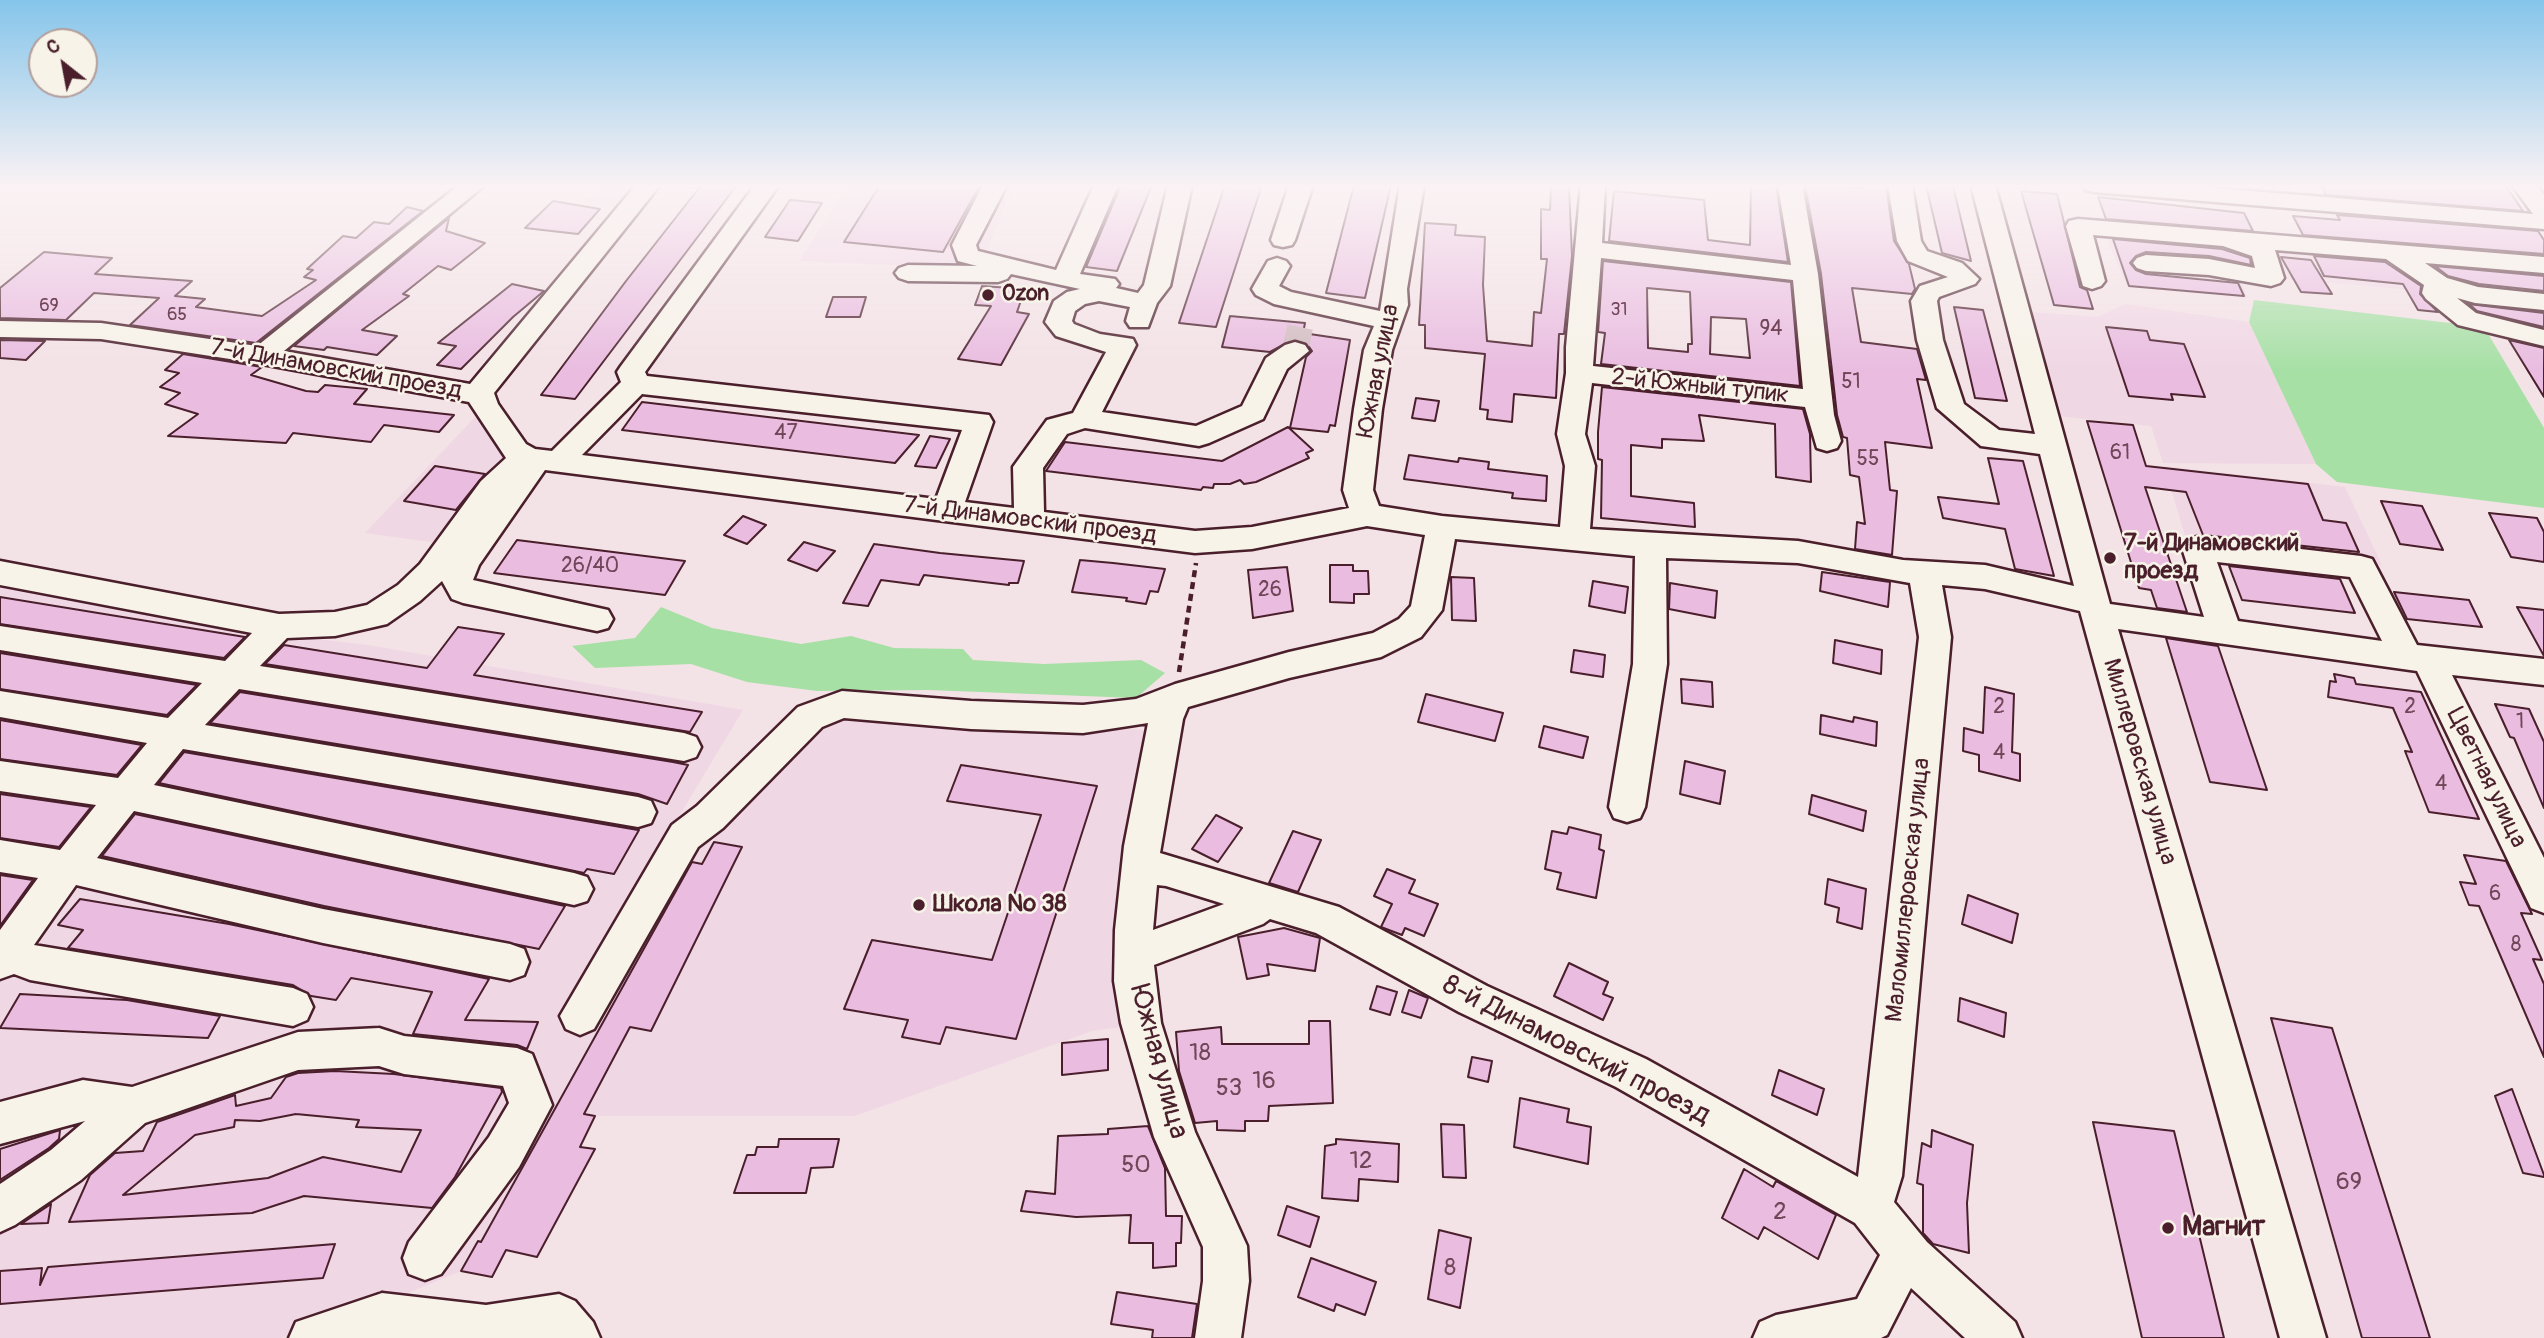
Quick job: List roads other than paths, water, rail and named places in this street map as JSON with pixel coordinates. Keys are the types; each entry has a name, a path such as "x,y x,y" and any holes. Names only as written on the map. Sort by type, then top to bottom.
{"street":[{"path":"262,355 396,247"},
{"path":"480,393 484,384 597,247"},
{"path":"636,384 631,372 722,247"},
{"path":"965,247 967,256 1028,273 1150,294"},
{"path":"1064,281 1079,247"},
{"path":"1084,419 1123,345 1138,324 1150,294 1163,247"},
{"name":"Южная улица","path":"1367,515 1359,489 1376,362 1395,305 1394,289 1401,247"},
{"path":"1801,247 1827,441"},
{"path":"1912,247 1917,256 1953,268 1966,279"},
{"name":"Миллеровская улица","path":"1999,247 2095,608 2303,1338"},
{"path":"2083,247 2092,281"},
{"path":"2146,263 2209,267 2270,278 2263,251 2250,247"},
{"path":"2330,247 2544,265"},
{"path":"2387,247 2438,284 2475,295 2544,302"},
{"path":"1574,539 1580,466 1571,434 1580,373 1579,347 1585,305 1587,249 1805,274"},
{"path":"1277,266 1265,289 1283,298 1388,321"},
{"path":"908,273 1028,273"},
{"path":"2008,283 1966,279 1929,292 1924,301 1930,340 1951,408 1991,439 2052,446"},
{"path":"2438,284 2435,293 2467,319 2544,338"},
{"path":"1123,345 1096,342 1065,330 1058,322 1063,307 1076,298 1099,293 1150,294"},
{"name":"7-й Динамовский проезд","path":"0,329 101,331 262,355 460,393 480,393 484,406 516,451 543,460 1195,542 1252,538 1367,515 1443,527 1651,546 1798,552 1924,572 1985,577 2095,608 2225,631 2417,658 2544,672"},
{"path":"1029,522 1028,467 1057,427 1084,419 1199,436 1254,412 1276,364 1295,351"},
{"name":"2-й Южный тупик","path":"1580,373 1820,400"},
{"path":"597,619 463,591 457,580 465,561 532,468 636,384 979,422 947,510"},
{"path":"0,573 279,626 335,624 376,615 410,593 431,572 492,488 511,468 543,460"},
{"path":"580,1016 685,836 710,817 810,717 842,704 971,716 1083,719 1139,712 1174,696 1289,664 1381,644 1410,628 1426,610 1443,527"},
{"path":"1627,807 1650,664 1651,546"},
{"name":"Цветная улица","path":"2225,631 2197,548 2361,567 2417,658 2544,896"},
{"name":"Маломиллеровская улица","path":"1870,1208 1880,1177 1935,637 1924,572"},
{"path":"279,626 229,674 176,732 68,867 2,956 293,1007"},
{"path":"0,638 684,747"},
{"name":"Южная улица","path":"1174,696 1166,719 1141,866 1133,955 1141,1023 1175,1137 1225,1246 1226,1281 1218,1338"},
{"path":"0,704 638,812"},
{"path":"0,776 125,794 573,888"},
{"path":"0,856 68,867 323,926 510,962"},
{"name":"8-й Динамовский проезд","path":"1141,866 1166,870 1325,919 1448,986 1631,1073 1870,1208 1911,1258 1999,1338"},
{"path":"1133,955 1250,912 1264,901"},
{"path":"0,1210 66,1165 132,1107 298,1051 379,1048 404,1055 517,1068 531,1105 504,1152 425,1258"},
{"path":"0,1124 83,1100 132,1107"},
{"path":"1776,1338 1871,1319 1891,1276 1911,1258"},
{"path":"312,1338 382,1316 486,1328 559,1317 577,1338"}],"tunnel":[{"path":"1295,351 1300,327"}],"place":[{"name":"Ozon","path":"988,295"},
{"name":"7-й Динамовский проезд","path":"2110,558"},
{"name":"Школа № 38","path":"919,905"},
{"name":"Магнит","path":"2168,1228"}]}
